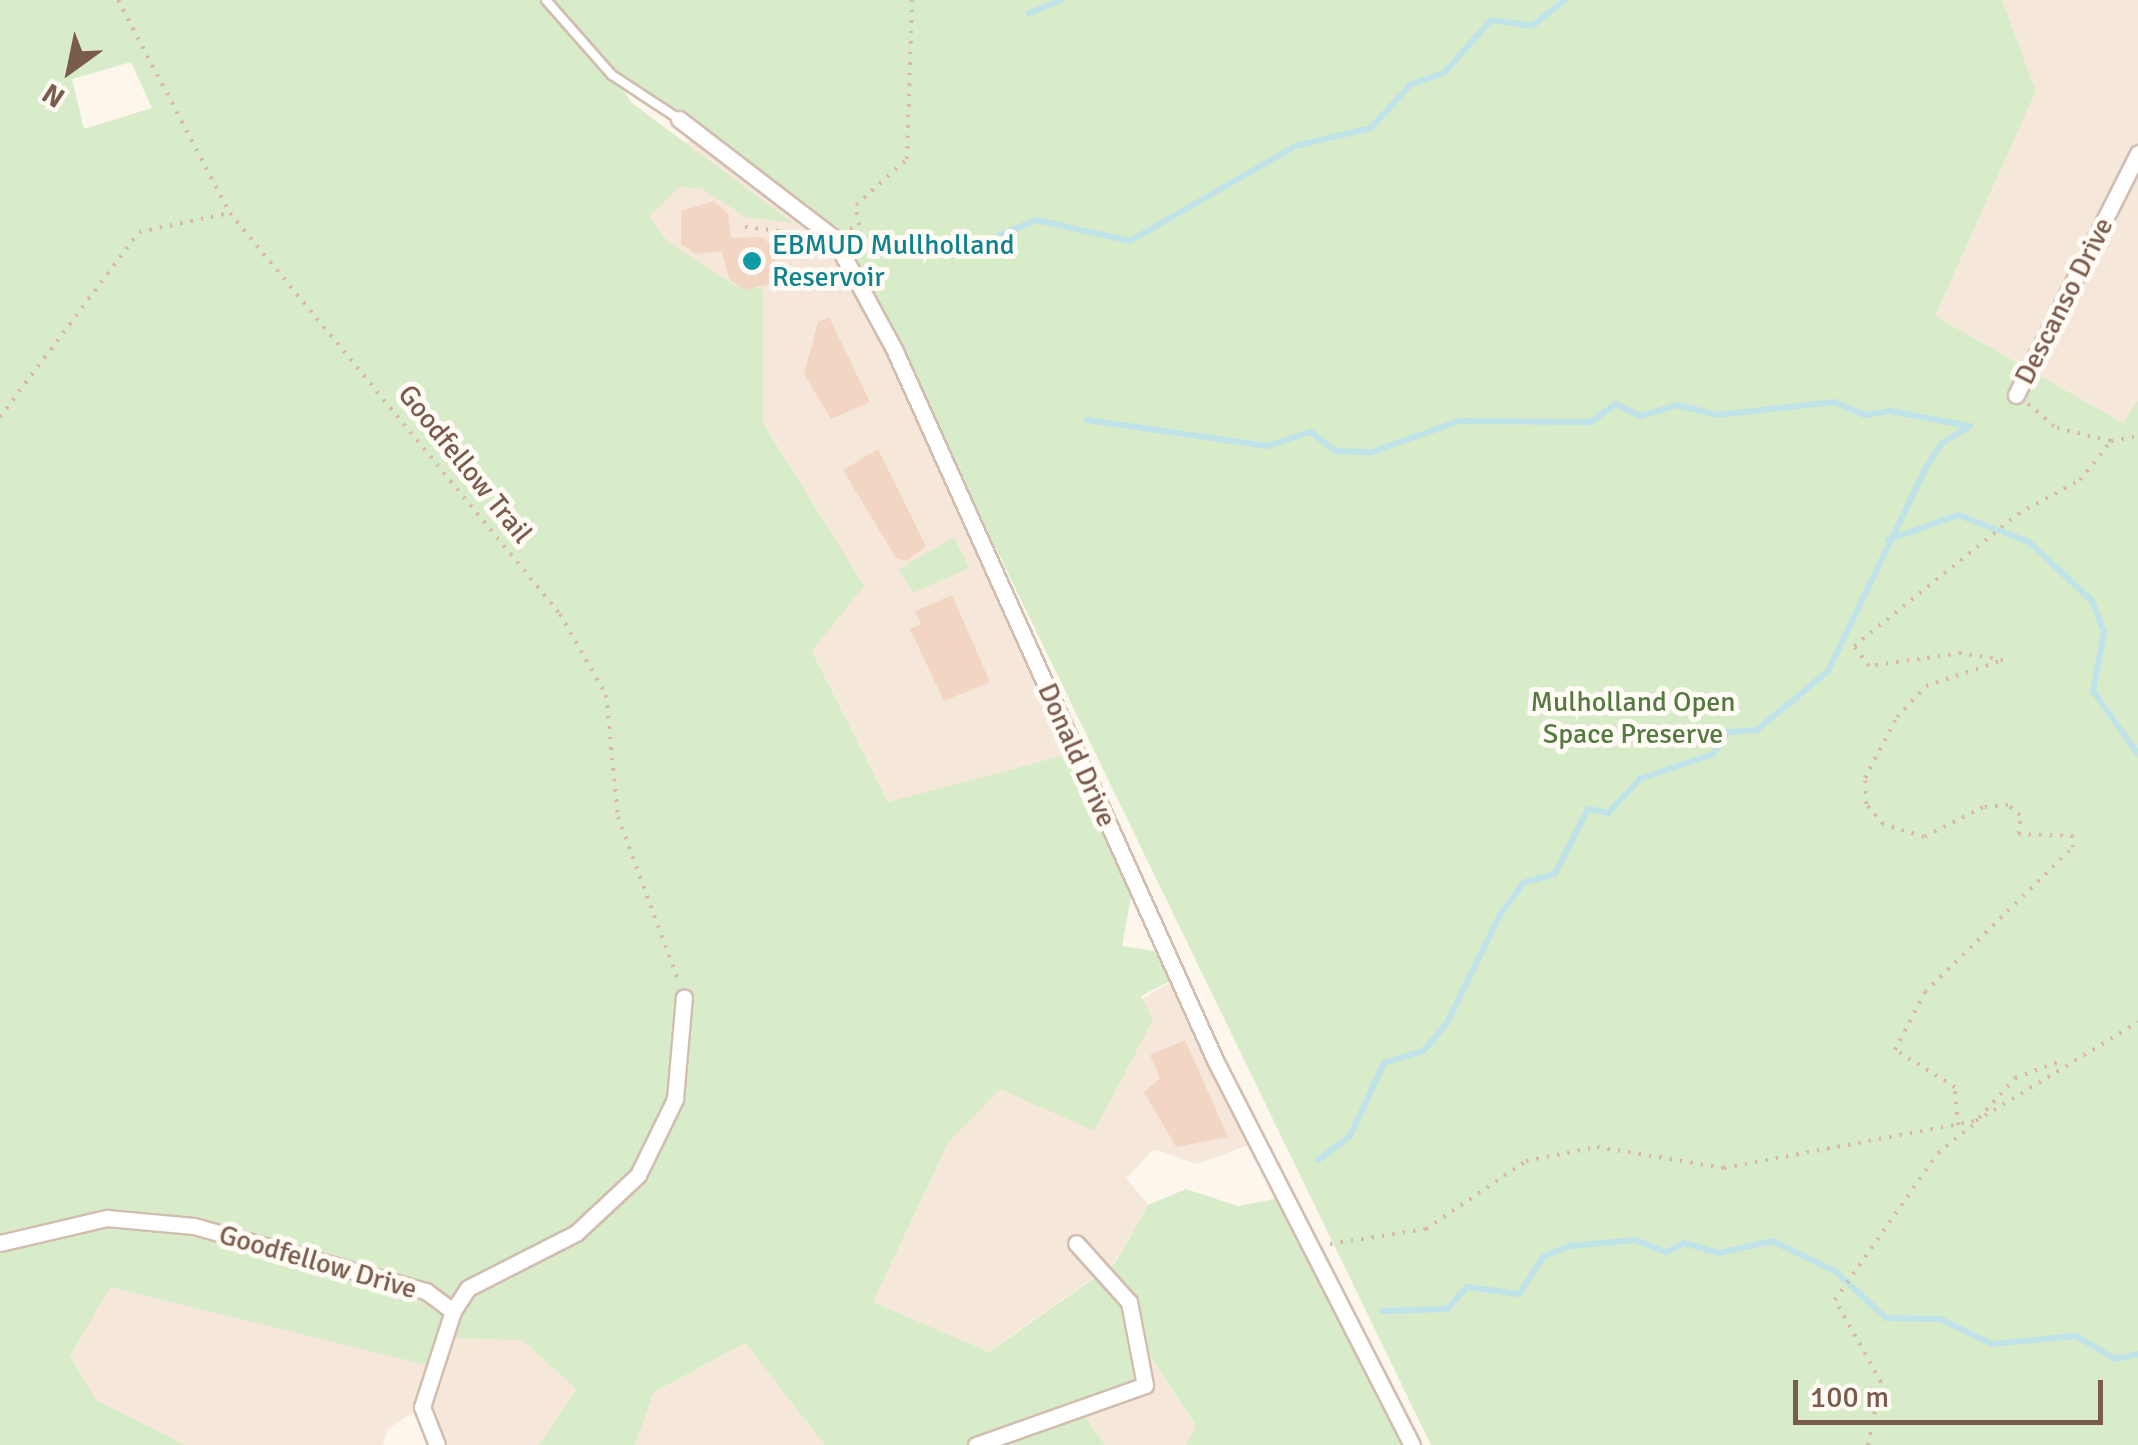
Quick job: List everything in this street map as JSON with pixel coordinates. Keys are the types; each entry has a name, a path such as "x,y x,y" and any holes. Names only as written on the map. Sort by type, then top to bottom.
{"street":[{"name":"Donald Drive","path":"679,119 833,237 1310,1245 1412,1445"},
{"name":"Descanso Drive","path":"2016,395 2138,153"},
{"name":"Goodfellow Drive","path":"0,1242 106,1218 194,1226 426,1291 453,1311 468,1288 576,1234 638,1175 675,1099 684,997"},
{"path":"976,1445 1145,1384 1129,1302 1076,1243"},
{"path":"437,1445 422,1407 453,1311"}],"lane":[{"path":"546,0 612,75 679,119"}],"path":[{"name":"Goodfellow Trail","path":"118,0 230,213 569,630 606,694 618,818 684,997"},
{"path":"745,228 833,237 859,225 856,205 908,159 912,0"},
{"path":"0,417 139,232 230,213"},
{"path":"2016,395 2057,428 2111,441 2138,436"},
{"path":"1958,1125 1955,1086 1895,1050 1925,992 2073,847 2073,836 2019,834 2020,815 2008,805 1973,811 1924,837 1883,824 1866,804 1865,778 1897,717 1926,686 2003,660 1961,653 1869,666 1854,646 2018,514 2080,480 2111,441"},
{"path":"1868,1445 1881,1382 1835,1300 1892,1230 1926,1168 1976,1122 2015,1078 2068,1058 2138,1022"},
{"path":"1310,1245 1426,1229 1526,1161 1597,1147 1724,1168 1788,1162 1976,1122 2021,1100 2068,1058"}],"shaded area":[{"path":"2002,0 2138,0 2138,400 2123,423 1935,316 2036,91"},
{"path":"695,130 833,237 1076,752 888,802 812,650 863,586 721,354 595,278"},
{"path":"1178,977 1257,1142 1197,1164 1154,1149 1126,1178 1148,1205 1115,1262 988,1352 873,1302 949,1141 1000,1088"},
{"path":"109,1287 255,1320 522,1340 576,1389 539,1445 437,1445 421,1407 388,1429 383,1445 185,1445 96,1400 70,1356"},
{"path":"745,1343 825,1445 635,1445 654,1392"},
{"path":"1144,1348 1196,1426 1186,1445 1105,1445 1082,1412"}],"green space":[{"name":"Mulholland Open Space Preserve","path":"0,0 2002,0 2036,91 1935,316 2123,423 2138,400 2138,1445 1431,1445 972,499 833,237 752,167 615,78 632,103 793,223 746,217 701,188 679,187 649,216 668,242 736,286 763,289 763,423 864,586 812,651 888,802 1076,752 1134,880 1122,946 1167,953 1178,977 1141,996 1153,1020 1094,1131 1000,1089 949,1141 873,1302 989,1352 1115,1263 1148,1205 1186,1189 1238,1206 1285,1197 1412,1445 1186,1445 1196,1426 1145,1349 1145,1385 1082,1412 1105,1445 825,1445 745,1343 654,1392 635,1445 539,1445 576,1389 522,1340 444,1338 435,1367 110,1287 70,1356 96,1400 185,1445 0,1445","holes":["131,62 152,108 84,129 72,79"]},
{"path":"954,537 969,568 913,593 899,569"}],"building":[{"path":"714,201 728,214 731,238 762,237 776,249 771,284 744,290 729,279 722,251 696,254 681,244 681,211"},
{"path":"829,317 870,402 831,419 804,374 818,322"},
{"path":"878,449 926,546 907,561 896,558 843,470"},
{"path":"952,595 990,682 944,701 910,629 921,624 915,611"},
{"path":"1185,1040 1228,1137 1176,1147 1144,1092 1160,1078 1150,1055"}],"waterway":[{"path":"1029,13 1062,0"},
{"path":"951,256 1036,220 1130,241 1295,146 1371,128 1410,85 1445,72 1491,20 1532,26 1565,0"},
{"path":"1087,420 1267,446 1311,432 1335,451 1372,452 1459,421 1591,422 1616,404 1640,416 1678,405 1717,415 1834,402 1865,415 1890,411 1969,426"},
{"path":"1318,1160 1350,1136 1384,1063 1423,1051 1447,1023 1500,915 1523,883 1555,874 1588,809 1608,813 1640,779 1713,754 1728,732 1757,730 1828,671 1925,469 1942,443 1970,426"},
{"path":"1888,540 1958,515 2029,542 2092,601 2104,633 2093,691 2138,754"},
{"path":"1382,1311 1447,1309 1467,1287 1519,1294 1544,1256 1570,1246 1635,1240 1667,1252 1684,1243 1719,1253 1772,1241 1835,1271 1886,1318 1940,1319 1992,1344 2076,1336 2115,1359 2138,1354"}],"place":[{"name":"EBMUD Mullholland Reservoir","path":"752,261"}]}
